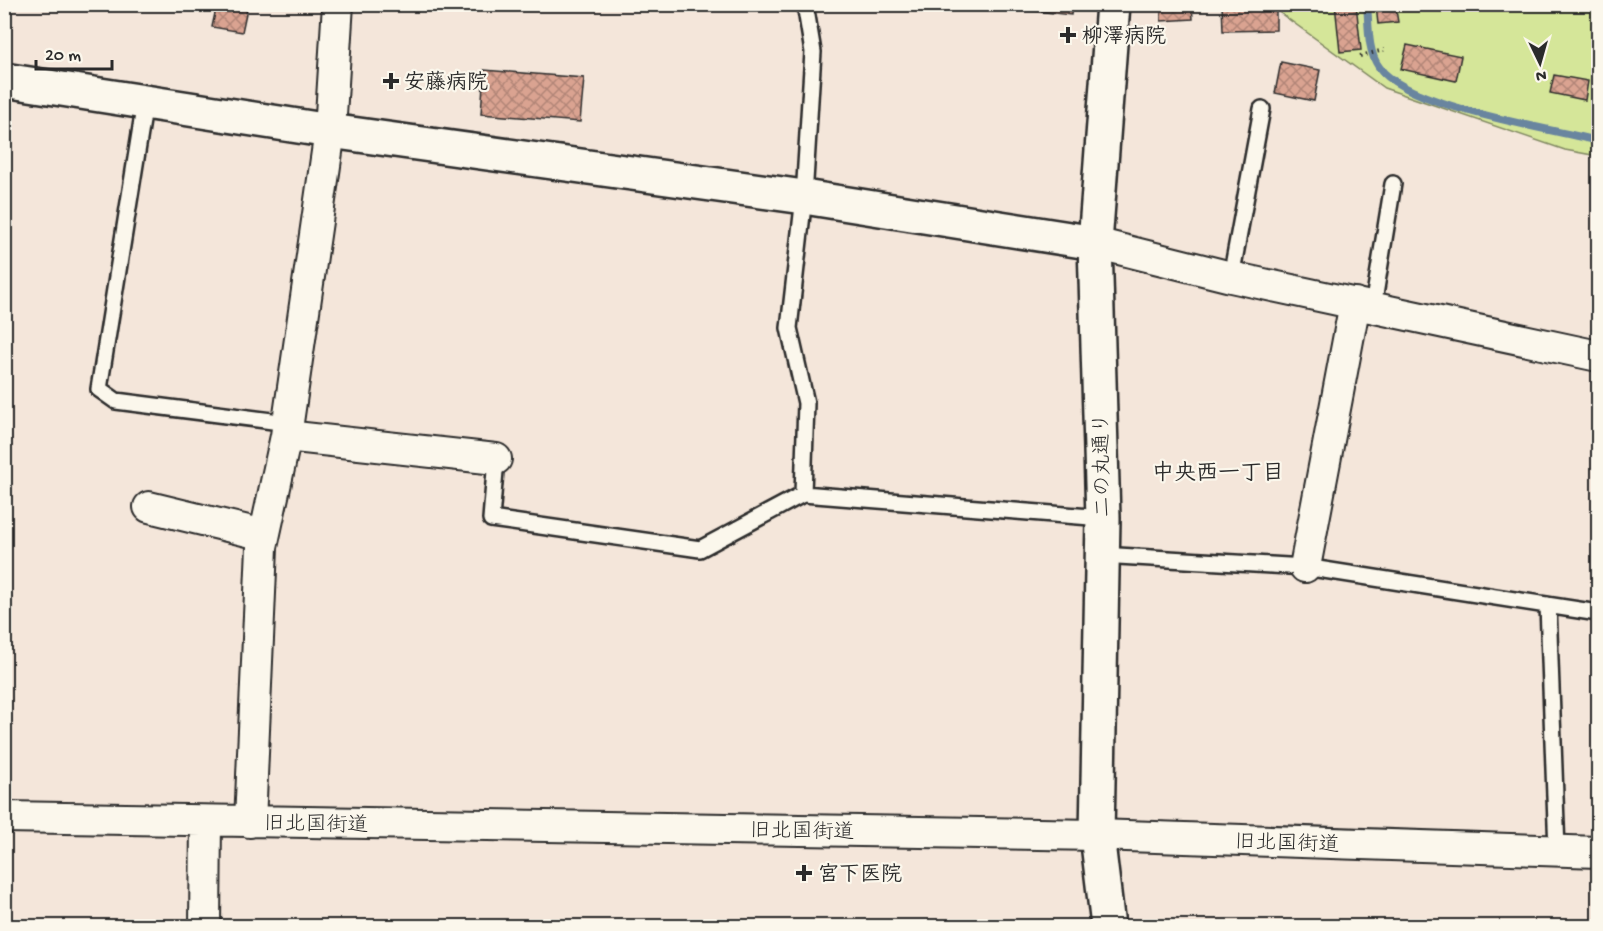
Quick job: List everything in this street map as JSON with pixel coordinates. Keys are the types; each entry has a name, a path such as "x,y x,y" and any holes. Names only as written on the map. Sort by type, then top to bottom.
{"street":[{"path":"250,822 264,535 287,429 330,131 338,4"},
{"name":"二の丸通り","path":"1108,927 1097,835 1103,518 1095,243 1113,4"},
{"path":"4,80 330,131 804,197 1095,243 1231,277 1599,356"},
{"path":"1305,567 1364,305"},
{"path":"287,429 496,459"},
{"path":"149,507 264,535"},
{"name":"旧北国街道","path":"4,817 1097,835 1599,852"},
{"path":"205,927 206,821"}],"lane":[{"path":"804,4 813,52 804,197 789,328 806,403 804,494"},
{"path":"145,102 99,389 116,401 287,429"},
{"path":"1231,277 1262,109"},
{"path":"1364,305 1393,184"},
{"path":"496,459 490,519 700,549 804,494 1103,518"},
{"path":"1101,555 1305,567 1599,613"},
{"path":"1548,605 1557,852"}],"path":[{"path":"1360,56 1384,50"}],"green space":[{"path":"1269,5 1598,5 1598,156 1565,150 1384,88"}],"building":[{"path":"217,4 248,4 242,32 212,27"},
{"path":"974,4 1072,4 1071,15"},
{"path":"1161,4 1192,4 1193,19 1161,21"},
{"path":"1222,4 1276,4 1276,30 1223,31"},
{"path":"1335,4 1356,4 1361,50 1340,52"},
{"path":"1395,4 1398,22 1378,24 1376,6"},
{"path":"1407,45 1461,56 1456,81 1401,69"},
{"path":"1281,62 1320,70 1314,101 1275,93"},
{"path":"484,70 584,78 580,122 481,114"},
{"path":"1554,75 1588,81 1585,100 1550,93"}],"waterway":[{"path":"1367,4 1372,53 1379,67 1394,81 1418,94 1448,105 1598,141"}],"place":[{"name":"柳澤病院","path":"1068,35"},
{"name":"安藤病院","path":"391,81"},
{"name":"宮下医院","path":"804,873"}],"district":[{"name":"中央西一丁目","path":"1218,471"}]}
